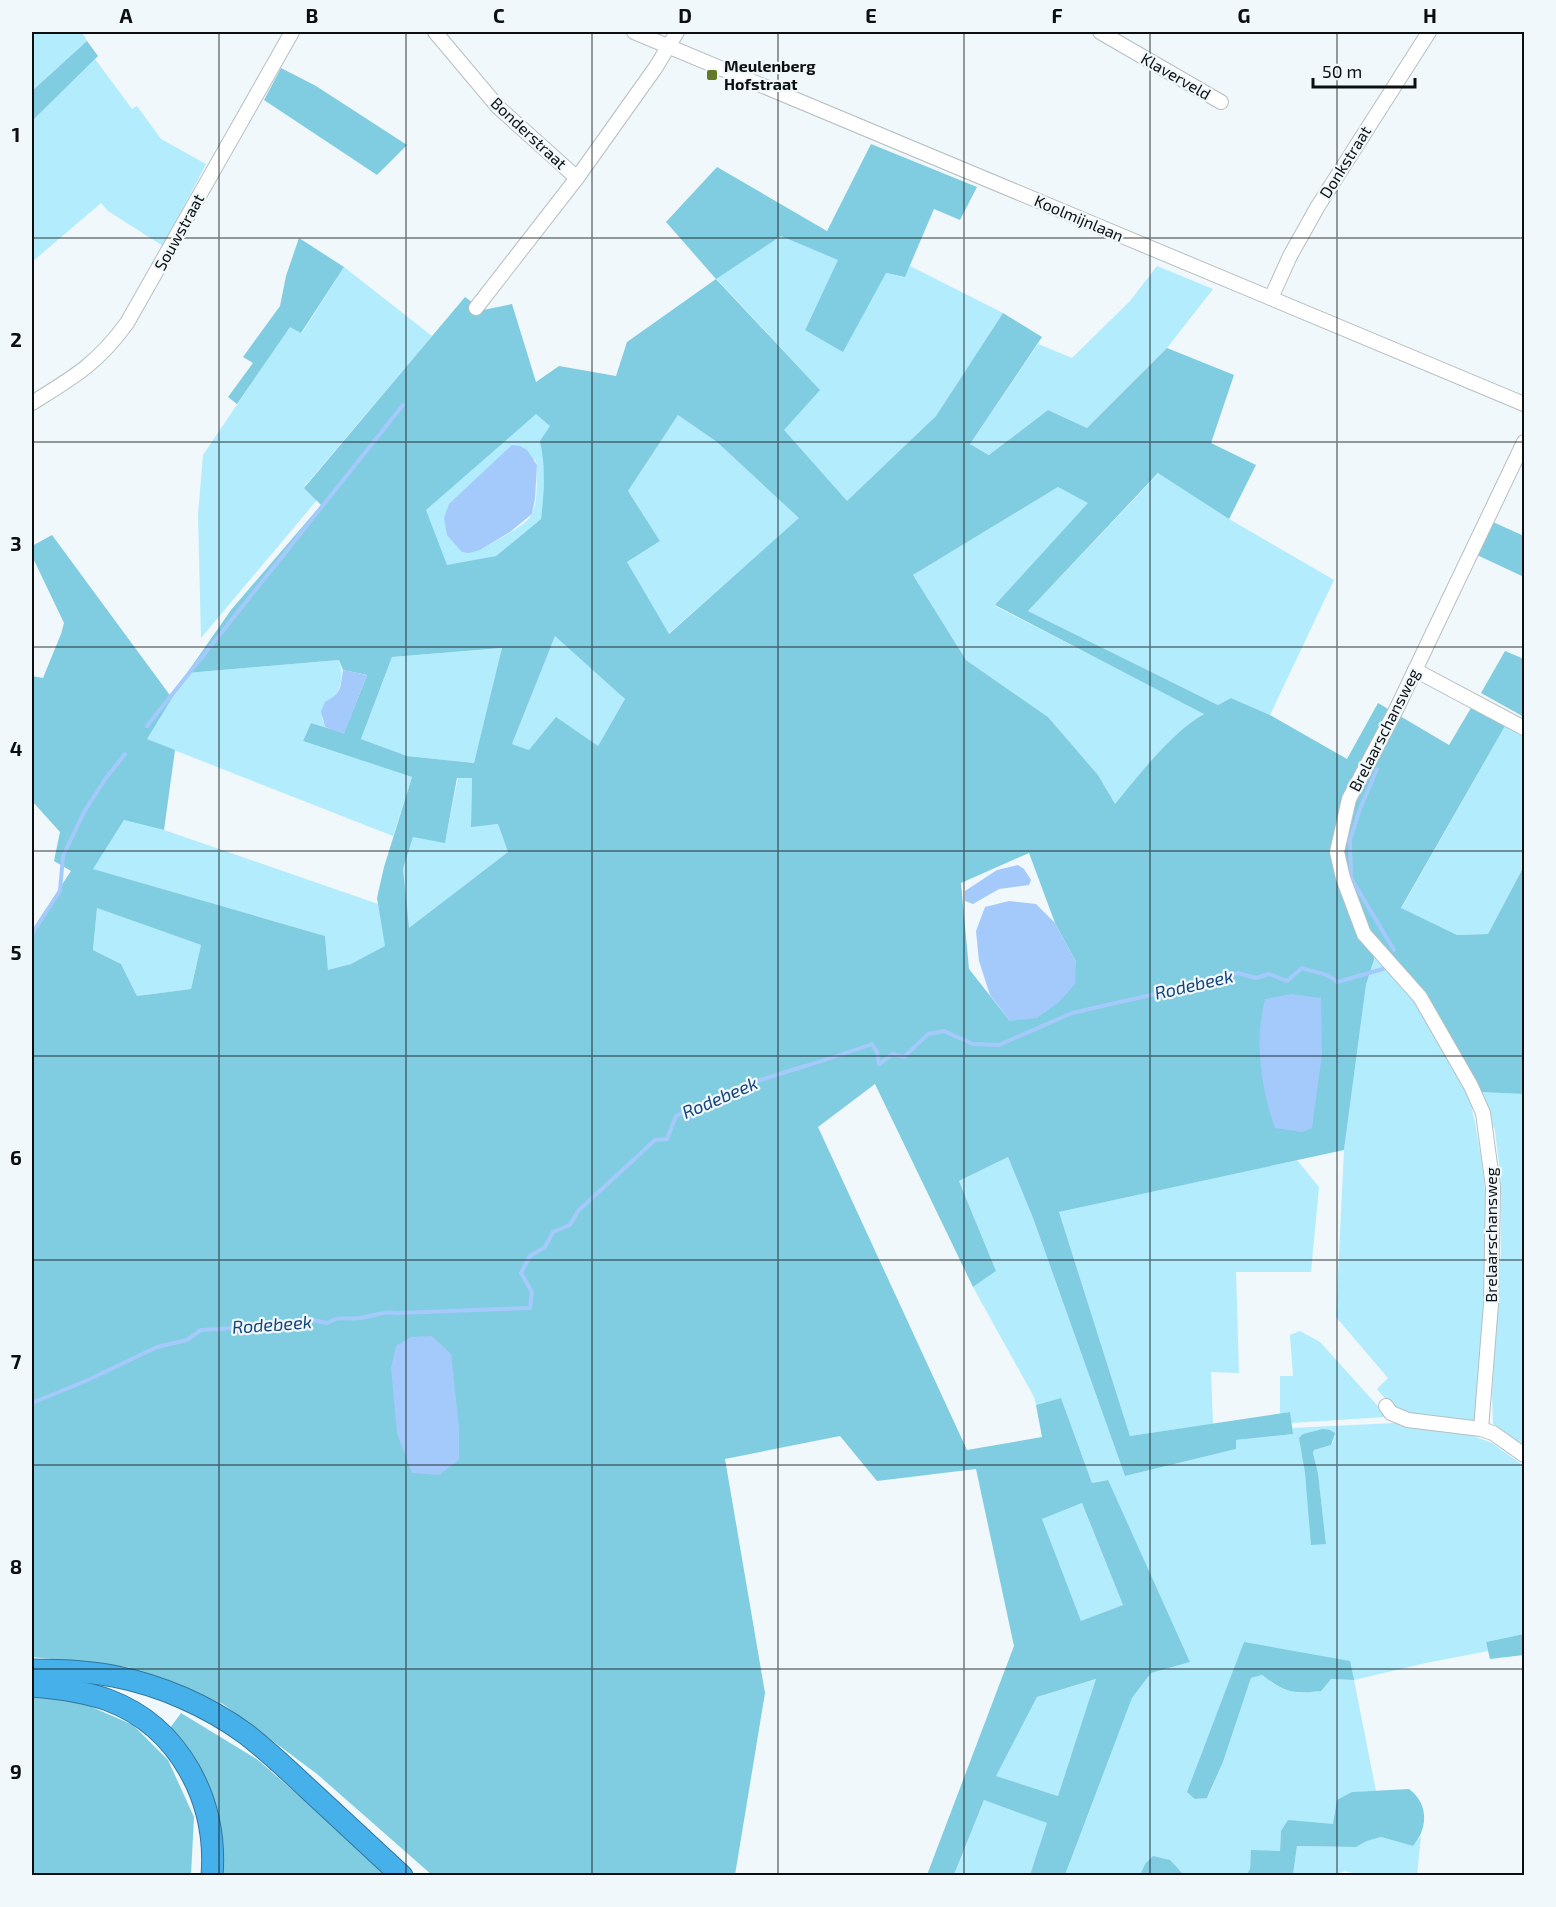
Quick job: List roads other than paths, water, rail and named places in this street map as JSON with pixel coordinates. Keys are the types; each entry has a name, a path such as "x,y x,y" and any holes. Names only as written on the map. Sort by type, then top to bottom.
{"highway":[{"path":"32,1670 77,1671 114,1676 183,1698 216,1715 244,1733 271,1755 402,1875"},
{"path":"32,1686 70,1690 110,1701 132,1711 153,1726 173,1746 191,1772 202,1795 211,1829 212,1875"}],"street":[{"name":"Souwstraat","path":"32,403 92,363 128,323 292,32"},
{"name":"Bonderstraat","path":"435,32 498,107 577,178"},
{"name":"Koolmijnlaan","path":"634,32 1524,404"},
{"name":"Bonderstraat","path":"476,308 577,178 656,67 667,45 677,32"},
{"name":"Klaverveld","path":"1100,32 1221,102"},
{"name":"Donkstraat","path":"1271,298 1290,256 1318,206 1429,32"},
{"name":"Brelaarschansweg","path":"1481,1429 1491,1304 1493,1187 1483,1113 1471,1086 1420,997 1364,934 1343,878 1337,852 1349,799 1396,710 1524,442"},
{"path":"1415,670 1524,728"},
{"path":"1386,1406 1391,1413 1408,1420 1423,1420 1493,1433 1524,1455"}],"waterway":[{"path":"147,726 403,405"},
{"path":"32,934 60,891 63,856 85,810 125,754"},
{"path":"1377,769 1350,840 1351,878 1394,950"},
{"name":"Rodebeek","path":"32,1403 88,1380 157,1347 187,1340 201,1330 286,1325 313,1320 327,1323 340,1318 360,1318 386,1313 530,1308 532,1292 521,1273 530,1256 545,1247 553,1232 570,1225 578,1211 655,1140 667,1139 676,1116 739,1087 872,1044 877,1052 879,1064 893,1054 904,1057 928,1034 944,1031 973,1044 999,1045 1072,1013 1225,978 1238,973 1256,978 1269,974 1287,981 1302,968 1325,974 1337,982 1383,969"}],"place":[{"name":"Meulenberg Hofstraat","path":"712,75"}]}
